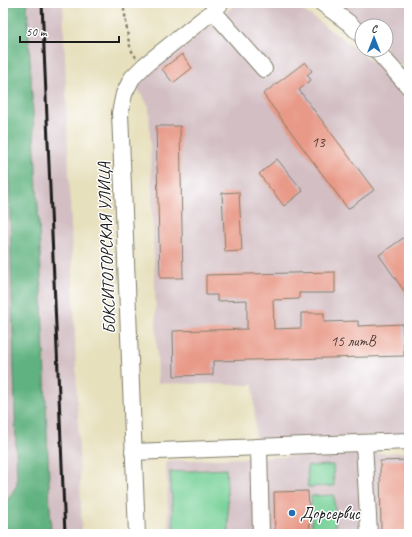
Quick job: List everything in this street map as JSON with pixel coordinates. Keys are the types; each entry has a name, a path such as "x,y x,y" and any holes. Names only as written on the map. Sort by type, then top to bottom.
{"street":[{"path":"322,3 354,28"},
{"name":"БОКСИТОГОРСКАЯ УЛИЦА","path":"137,534 120,113 124,94 132,78 145,65 217,7"},
{"path":"217,7 264,69"},
{"path":"383,58 409,87"},
{"path":"133,452 409,442"},
{"path":"364,443 368,534"},
{"path":"259,448 261,534"}],"path":[{"path":"122,3 126,11 127,30 134,54 145,65"}],"shaded area":[{"path":"3,3 63,3 82,534 3,534"},
{"path":"236,3 289,3 313,17 354,48 354,58 367,58 378,66 409,106 409,435 256,441 253,385 158,383 149,106 135,85 219,19"},
{"path":"337,3 409,3 409,76 393,58 394,18 354,18 345,8"},
{"path":"409,452 409,534 169,534 166,461"}],"green space":[{"path":"3,3 27,3 39,225 51,534 3,534 3,507 17,485 8,143 3,130"},
{"path":"333,465 334,486 308,487 307,466"},
{"path":"226,469 229,534 174,534 170,472"},
{"path":"334,495 336,534 312,534 311,496"}],"building":[{"path":"182,54 192,68 173,83 162,69"},
{"path":"305,62 312,71 307,75 311,80 299,90 374,190 348,209 263,94"},
{"path":"156,126 180,126 183,278 160,278"},
{"path":"277,159 303,191 284,206 259,174"},
{"path":"239,192 242,251 225,252 222,193"},
{"path":"409,234 409,298 379,255"},
{"path":"335,272 335,293 299,293 299,299 273,300 274,329 301,328 301,313 324,313 324,322 358,321 358,326 403,324 404,356 213,361 213,375 174,376 173,331 247,329 247,300 217,301 217,295 206,295 206,275"},
{"path":"409,460 409,534 381,534 380,461"},
{"name":"Дорсервис","path":"308,491 310,534 275,534 274,492"}],"railway":[{"path":"42,3 65,534"}],"place":[{"name":"Дорсервис","path":"292,513"}]}
